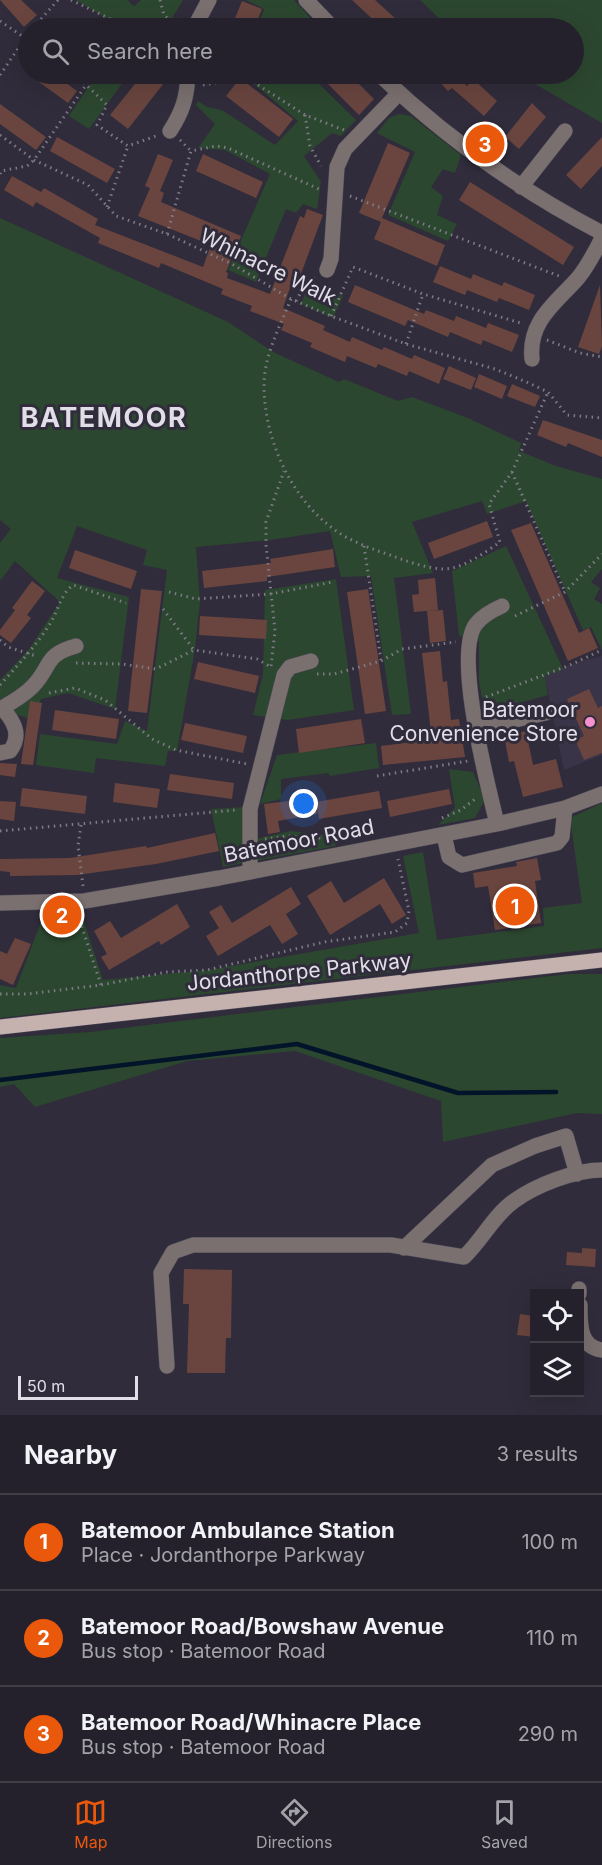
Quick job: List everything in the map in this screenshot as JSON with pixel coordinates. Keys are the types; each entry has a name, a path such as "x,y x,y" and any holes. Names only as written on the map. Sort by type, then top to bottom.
{"main road":[{"name":"Jordanthorpe Parkway","path":"0,1027 602,960"}],"street":[{"path":"199,18 209,0"},
{"path":"306,0 323,18"},
{"path":"170,131 184,107 187,84"},
{"path":"390,84 521,187 602,234"},
{"path":"327,270 334,228 334,190 337,167 345,149 399,93"},
{"path":"521,187 565,131"},
{"path":"532,359 534,331 550,305 584,270 602,238"},
{"path":"497,824 476,729 467,660 469,640 475,625 488,613 502,606"},
{"path":"0,753 10,751 16,738 13,720 1,709 33,687 51,658 62,650 76,646"},
{"path":"250,871 248,841 250,809 278,671 290,667 313,668"},
{"path":"476,729 550,712"},
{"name":"Batemoor Road","path":"0,903 79,901 219,878 395,845 441,827 497,824 565,808 602,794"},
{"path":"441,827 449,857 462,865 557,843 562,837 565,808"},
{"path":"404,1248 492,1166 535,1146 566,1136 577,1174"},
{"path":"167,1366 161,1273 167,1258 173,1252 193,1245 348,1245 404,1248 464,1257 513,1201 545,1185 577,1174 602,1170"},
{"path":"584,1338 589,1344 602,1350"}],"path":[{"path":"42,18 58,0"},
{"path":"71,0 108,18"},
{"path":"160,0 164,15 167,18"},
{"path":"0,21 18,33"},
{"path":"0,75 18,50"},
{"path":"256,84 304,115 357,135"},
{"path":"0,174 2,171 27,166 34,160 87,85 107,105 96,125 128,146"},
{"path":"304,115 310,146 334,190"},
{"path":"128,146 170,131"},
{"name":"Whinacre Walk","path":"0,135 34,160 88,185 116,216 136,225 167,234 232,264 291,299 406,344 495,369 548,392 567,415 602,418"},
{"path":"107,207 128,146"},
{"path":"332,316 353,267 423,294 526,324 548,341 580,353 602,357"},
{"path":"406,344 423,294"},
{"path":"291,299 270,351 264,384 268,428 285,471 310,506 342,535 364,546 408,562 444,569 474,560 500,543 489,504 512,472 548,392"},
{"path":"278,671 266,522 285,471"},
{"path":"512,472 565,592"},
{"path":"364,546 381,661"},
{"path":"502,606 506,620 565,592 602,554"},
{"path":"169,592 196,599 270,594 333,582"},
{"path":"0,685 27,655 51,622 67,590 73,585 126,603"},
{"path":"163,609 194,650"},
{"path":"0,640 8,647 27,655 51,658"},
{"path":"313,668 334,674 381,661 402,649 469,640"},
{"path":"76,646 76,663 122,664 156,669 194,650 257,659 278,671"},
{"path":"473,701 602,650"},
{"path":"20,697 75,688 105,700 152,739 176,750 215,760 260,766"},
{"path":"378,776 482,759"},
{"path":"441,827 488,788"},
{"path":"0,831 250,809"},
{"path":"81,825 78,846 79,901 101,985"},
{"path":"219,878 232,850 248,841 287,836 343,840"},
{"path":"0,994 101,985 167,972 207,970 324,942 394,932 407,923 409,911 395,845"}],"shaded area":[{"path":"602,656 602,755 564,770 545,676 577,662"}],"green space":[{"path":"76,0 127,0 134,6 141,0 183,0 172,18 106,18"},
{"path":"246,0 294,0 311,18 261,18 264,9"},
{"path":"420,0 602,0 602,123 535,84 584,84 584,18 439,18"},
{"path":"90,84 122,84 89,129 69,116"},
{"path":"254,84 319,84 356,120 341,136 332,133 304,156 321,182 317,209 303,204 296,213 286,209 256,282 228,270 270,174 225,150 198,148 215,124 196,105 198,101 207,107 222,110 275,145 298,121"},
{"path":"399,114 411,116 461,155 455,173 443,169 431,187 443,196 437,215 457,224 448,241 388,215 415,152 377,133 389,118"},
{"path":"0,218 228,322 275,353 339,382 344,379 398,401 412,397 468,418 521,443 519,451 556,466 602,479 602,569 591,582 600,588 594,599 602,604 602,650 591,627 583,630 526,501 487,514 482,501 412,522 433,573 394,578 411,714 392,715 371,576 341,577 330,531 270,540 196,547 200,602 195,649 177,751 168,751 165,766 96,758 94,773 36,765 40,734 117,744 125,721 147,731 167,570 143,565 147,550 77,526 57,578 129,597 115,709 68,693 41,699 33,720 0,709 0,680 29,649 60,602 15,561 0,581 0,543 11,529 0,520"},
{"path":"310,282 343,296 333,318 301,304"},
{"path":"506,546 563,669 545,676 548,695 509,706 510,717 486,719 479,682 479,641 459,636 452,571"},
{"path":"336,579 354,710 288,720 253,715 263,674 265,590"},
{"path":"376,743 379,768 330,776 328,773 281,779 281,799 260,804 277,755"},
{"path":"449,769 473,772 485,800 475,818 438,825 455,808"},
{"path":"602,803 602,948 0,1018 0,985 16,988 42,919 82,915 103,980 209,970 419,933 403,856 423,852 437,940 544,926 543,908 582,903 570,818"},
{"path":"244,807 255,839 291,831 334,836 336,846 223,867 211,809"},
{"path":"568,974 602,974 602,1114 577,1113 443,1142 441,1101 295,1051 187,1061 35,1107 14,1084 0,1087 0,1038 90,1032"}],"building":[{"path":"0,0 21,0 37,15 34,18 18,18 18,20"},
{"path":"352,0 375,0 395,18 371,18"},
{"path":"242,1 262,9 258,18 235,18"},
{"path":"42,84 68,84 77,91 68,103"},
{"path":"135,84 163,84 128,129 110,115"},
{"path":"235,84 248,84 293,119 279,137 226,96"},
{"path":"328,84 359,84 374,99 359,115"},
{"path":"441,84 465,84 467,86 478,84 497,101 484,116 452,88 448,91"},
{"path":"532,103 546,117 519,149 505,137"},
{"path":"0,104 46,137 36,150 0,124"},
{"path":"57,137 115,169 107,183 50,151"},
{"path":"602,137 602,166 581,189 566,175"},
{"path":"388,143 410,153 382,218 445,245 437,266 374,239 381,222 359,213"},
{"path":"158,154 173,160 160,191 164,193 161,202 241,236 226,272 228,273 227,278 270,294 300,216 304,218 307,209 323,215 296,287 291,285 283,308 325,326 323,330 350,342 352,337 382,350 384,347 412,359 414,355 445,368 439,384 409,371 407,376 378,364 376,368 347,356 345,362 310,347 312,343 281,330 284,324 250,311 252,306 221,294 223,289 161,263 159,268 98,243 100,238 36,202 33,207 4,190 12,176 41,192 44,188 98,219 95,225 203,267 211,245 138,216 150,188 145,186"},
{"path":"203,154 263,182 256,198 196,171"},
{"path":"470,182 574,247 563,265 459,200"},
{"path":"440,266 471,279 473,274 502,286 504,282 535,295 529,310 499,298 497,302 467,290 465,295 433,282"},
{"path":"355,285 424,314 426,310 454,321 456,316 486,328 488,323 519,335 512,352 483,340 481,345 450,332 448,337 408,320 405,326 348,302"},
{"path":"600,285 602,346 599,354 578,347"},
{"path":"449,366 476,378 471,390 443,379"},
{"path":"479,374 507,386 502,399 474,387"},
{"path":"512,384 540,396 535,407 507,396"},
{"path":"543,420 602,440 602,457 568,443 566,447 537,435"},
{"path":"487,521 493,537 434,559 428,543"},
{"path":"531,523 579,633 589,628 598,648 568,661 511,530"},
{"path":"333,549 335,567 267,577 267,581 204,588 202,571 271,563 270,559"},
{"path":"75,550 137,571 131,589 69,568"},
{"path":"435,578 438,610 414,612 412,595 419,594 418,580"},
{"path":"32,581 45,591 27,615 31,618 11,643 0,635 0,630 15,610 12,608"},
{"path":"141,589 162,591 147,713 128,711"},
{"path":"368,589 386,711 365,714 347,592"},
{"path":"443,610 446,641 430,643 427,611"},
{"path":"200,616 267,620 266,639 199,635"},
{"path":"440,651 443,682 447,681 451,720 459,719 465,757 383,765 381,746 412,742 411,736 431,733 422,653"},
{"path":"198,662 259,676 255,693 194,679"},
{"name":"Batemoor Convenience Store","path":"589,689 598,708 602,706 602,753 584,760 577,739 584,736 567,699"},
{"path":"30,701 42,703 33,765 21,764"},
{"path":"55,710 119,719 116,739 52,730"},
{"path":"361,719 365,743 299,753 296,729"},
{"path":"185,723 247,736 243,753 181,740"},
{"path":"526,731 533,765 556,759 563,787 523,797 514,761 509,762 504,736"},
{"path":"0,763 17,764 15,777 0,775"},
{"path":"170,774 234,783 232,799 167,790"},
{"path":"115,783 160,789 157,808 113,802"},
{"path":"22,788 87,796 85,814 20,806"},
{"path":"449,789 452,804 390,817 387,801"},
{"path":"379,791 382,808 319,819 316,802"},
{"path":"314,798 317,814 278,821 280,832 268,834 264,804"},
{"path":"0,801 16,802 14,821 0,819"},
{"path":"215,833 219,851 156,864 77,875 10,876 10,872 0,871 0,859 70,858 146,846 147,848"},
{"path":"537,858 541,880 535,881 541,923 495,930 488,886 475,888 473,873 517,866 516,862"},
{"path":"384,878 406,915 392,924 380,904 330,935 307,896 331,881 344,903"},
{"path":"291,887 301,904 286,914 298,934 282,944 270,925 218,956 206,936 219,928 209,912 221,905 232,923"},
{"path":"177,904 190,927 161,945 159,941 109,970 101,957 107,954 94,931 110,921 121,938"},
{"path":"15,938 31,944 13,985 0,979 0,951 7,954"},
{"path":"582,1248 596,1249 595,1267 566,1265 567,1252 582,1253"},
{"path":"184,1269 232,1270 231,1338 226,1338 225,1373 187,1373 189,1304 183,1304"},
{"path":"520,1314 530,1315 530,1337 517,1335"}],"waterway":[{"path":"0,1080 297,1044 458,1093 556,1092"}],"place":[{"name":"Batemoor Road/Whinacre Place","path":"485,144"},
{"name":"Batemoor Convenience Store","path":"590,722"},
{"name":"Batemoor Ambulance Station","path":"515,906"},
{"name":"Batemoor Road/Bowshaw Avenue","path":"62,915"}],"district":[{"name":"BATEMOOR","path":"104,418"}]}
